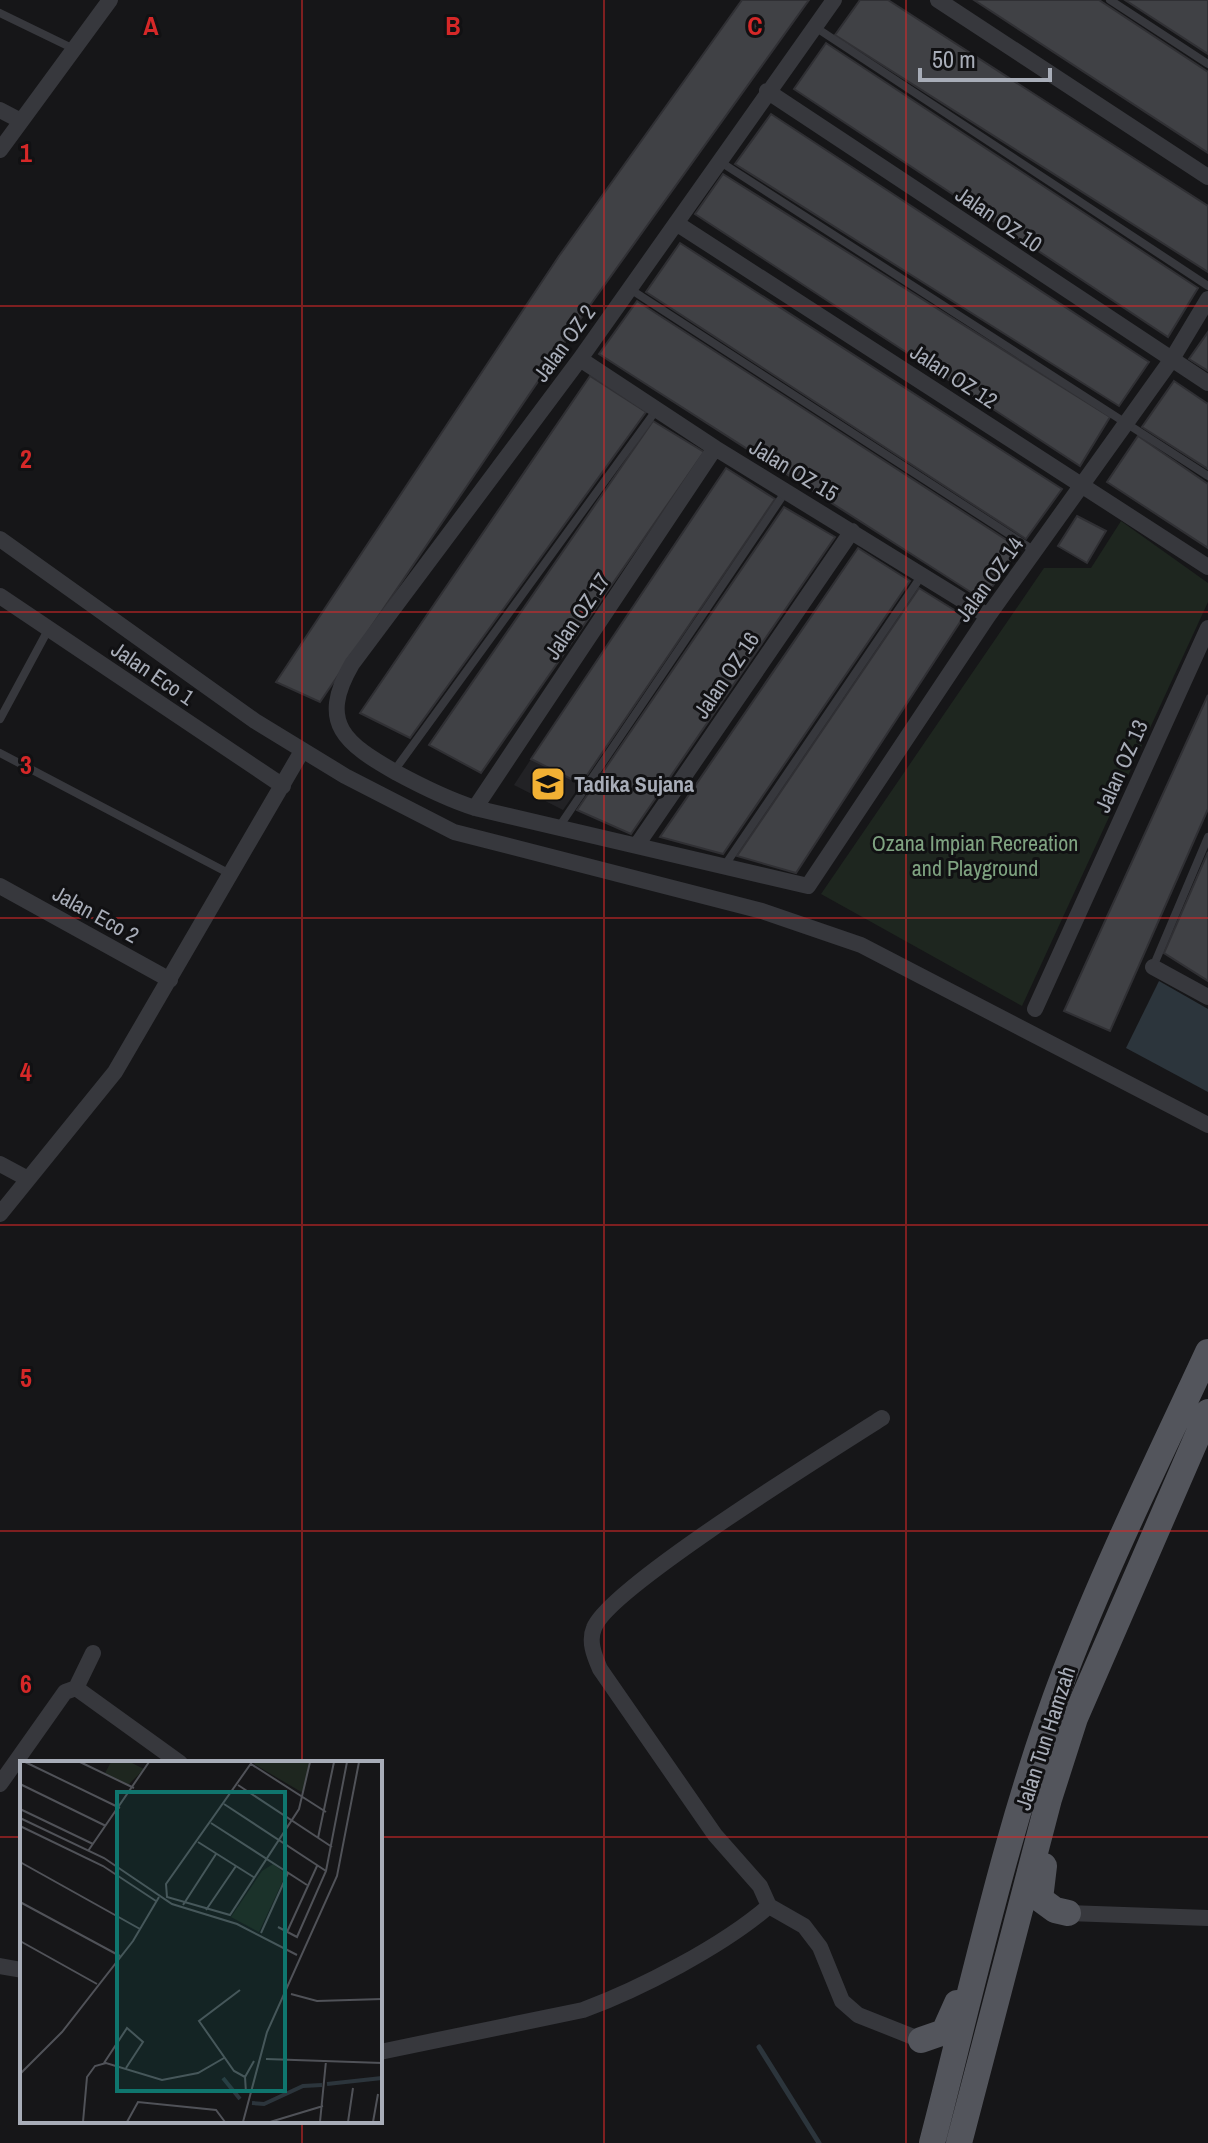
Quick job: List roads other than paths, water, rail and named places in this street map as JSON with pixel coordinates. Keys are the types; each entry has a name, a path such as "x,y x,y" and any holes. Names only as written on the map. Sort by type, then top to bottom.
{"main road":[{"name":"Jalan Tun Hamzah","path":"929,2143 1000,1881 1065,1673 1208,1352"},
{"name":"Jalan Tun Hamzah","path":"959,2143 1049,1799 1075,1718 1208,1412"},
{"path":"1122,1604 1201,1458 1208,1451"},
{"path":"1068,1913 1046,1905 1040,1899 1040,1890 1075,1718"},
{"path":"921,2040 944,2032 952,2016 1000,1881"},
{"path":"979,2069 1026,1935 1036,1924 1068,1913"},
{"path":"921,2040 931,2048 938,2069 929,2143"}],"street":[{"path":"0,150 110,0"},
{"name":"Jalan OZ 2","path":"394,771 348,743 336,712 337,694 352,664 580,359 834,0"},
{"path":"938,0 1208,177"},
{"name":"Jalan OZ 10","path":"767,91 1208,383"},
{"path":"0,110 21,121"},
{"name":"Jalan OZ 12","path":"676,223 1208,567"},
{"name":"Jalan OZ 14","path":"724,866 808,886 988,616 1084,487 1172,359 1208,299"},
{"name":"Jalan OZ 15","path":"580,359 715,448 988,616"},
{"name":"Jalan OZ 17","path":"475,808 715,448"},
{"name":"Jalan OZ 16","path":"637,845 852,531"},
{"path":"0,539 302,751 454,832 762,911 861,945 1208,1125"},
{"name":"Jalan Eco 1","path":"0,596 283,786"},
{"name":"Jalan OZ 13","path":"1035,1009 1208,628"},
{"path":"0,1214 115,1072 233,875 302,751"},
{"path":"394,771 432,792 475,808 724,866"},
{"name":"Jalan Eco 2","path":"0,886 170,980"},
{"path":"1153,967 1208,997"},
{"path":"0,1164 28,1179"},
{"path":"882,1418 671,1557 594,1626 591,1642 600,1669 707,1824 760,1886 769,1906 804,1926 820,1947 842,2001 858,2015 921,2040"},
{"path":"0,1784 65,1692 76,1688 93,1653"},
{"path":"76,1688 177,1761"},
{"path":"382,2052 583,2010 610,2000 723,1939 769,1906"},
{"path":"1068,1913 1208,1918"},
{"path":"0,1966 20,1970"}],"lane":[{"path":"1110,0 1208,64"},
{"path":"0,13 74,49"},
{"path":"814,26 1208,286"},
{"path":"718,160 1129,422 1208,476"},
{"path":"629,289 1036,552"},
{"path":"394,771 657,409"},
{"path":"559,827 786,491"},
{"path":"724,866 922,575"},
{"path":"0,719 48,630"},
{"path":"0,753 233,875"},
{"path":"1153,967 1208,837"}],"waterway":[{"path":"759,2047 819,2143"}],"place":[{"name":"Tadika Sujana","path":"548,784"}],"park label":[{"name":"Ozana Impian Recreation and Playground","path":"975,856"}]}
